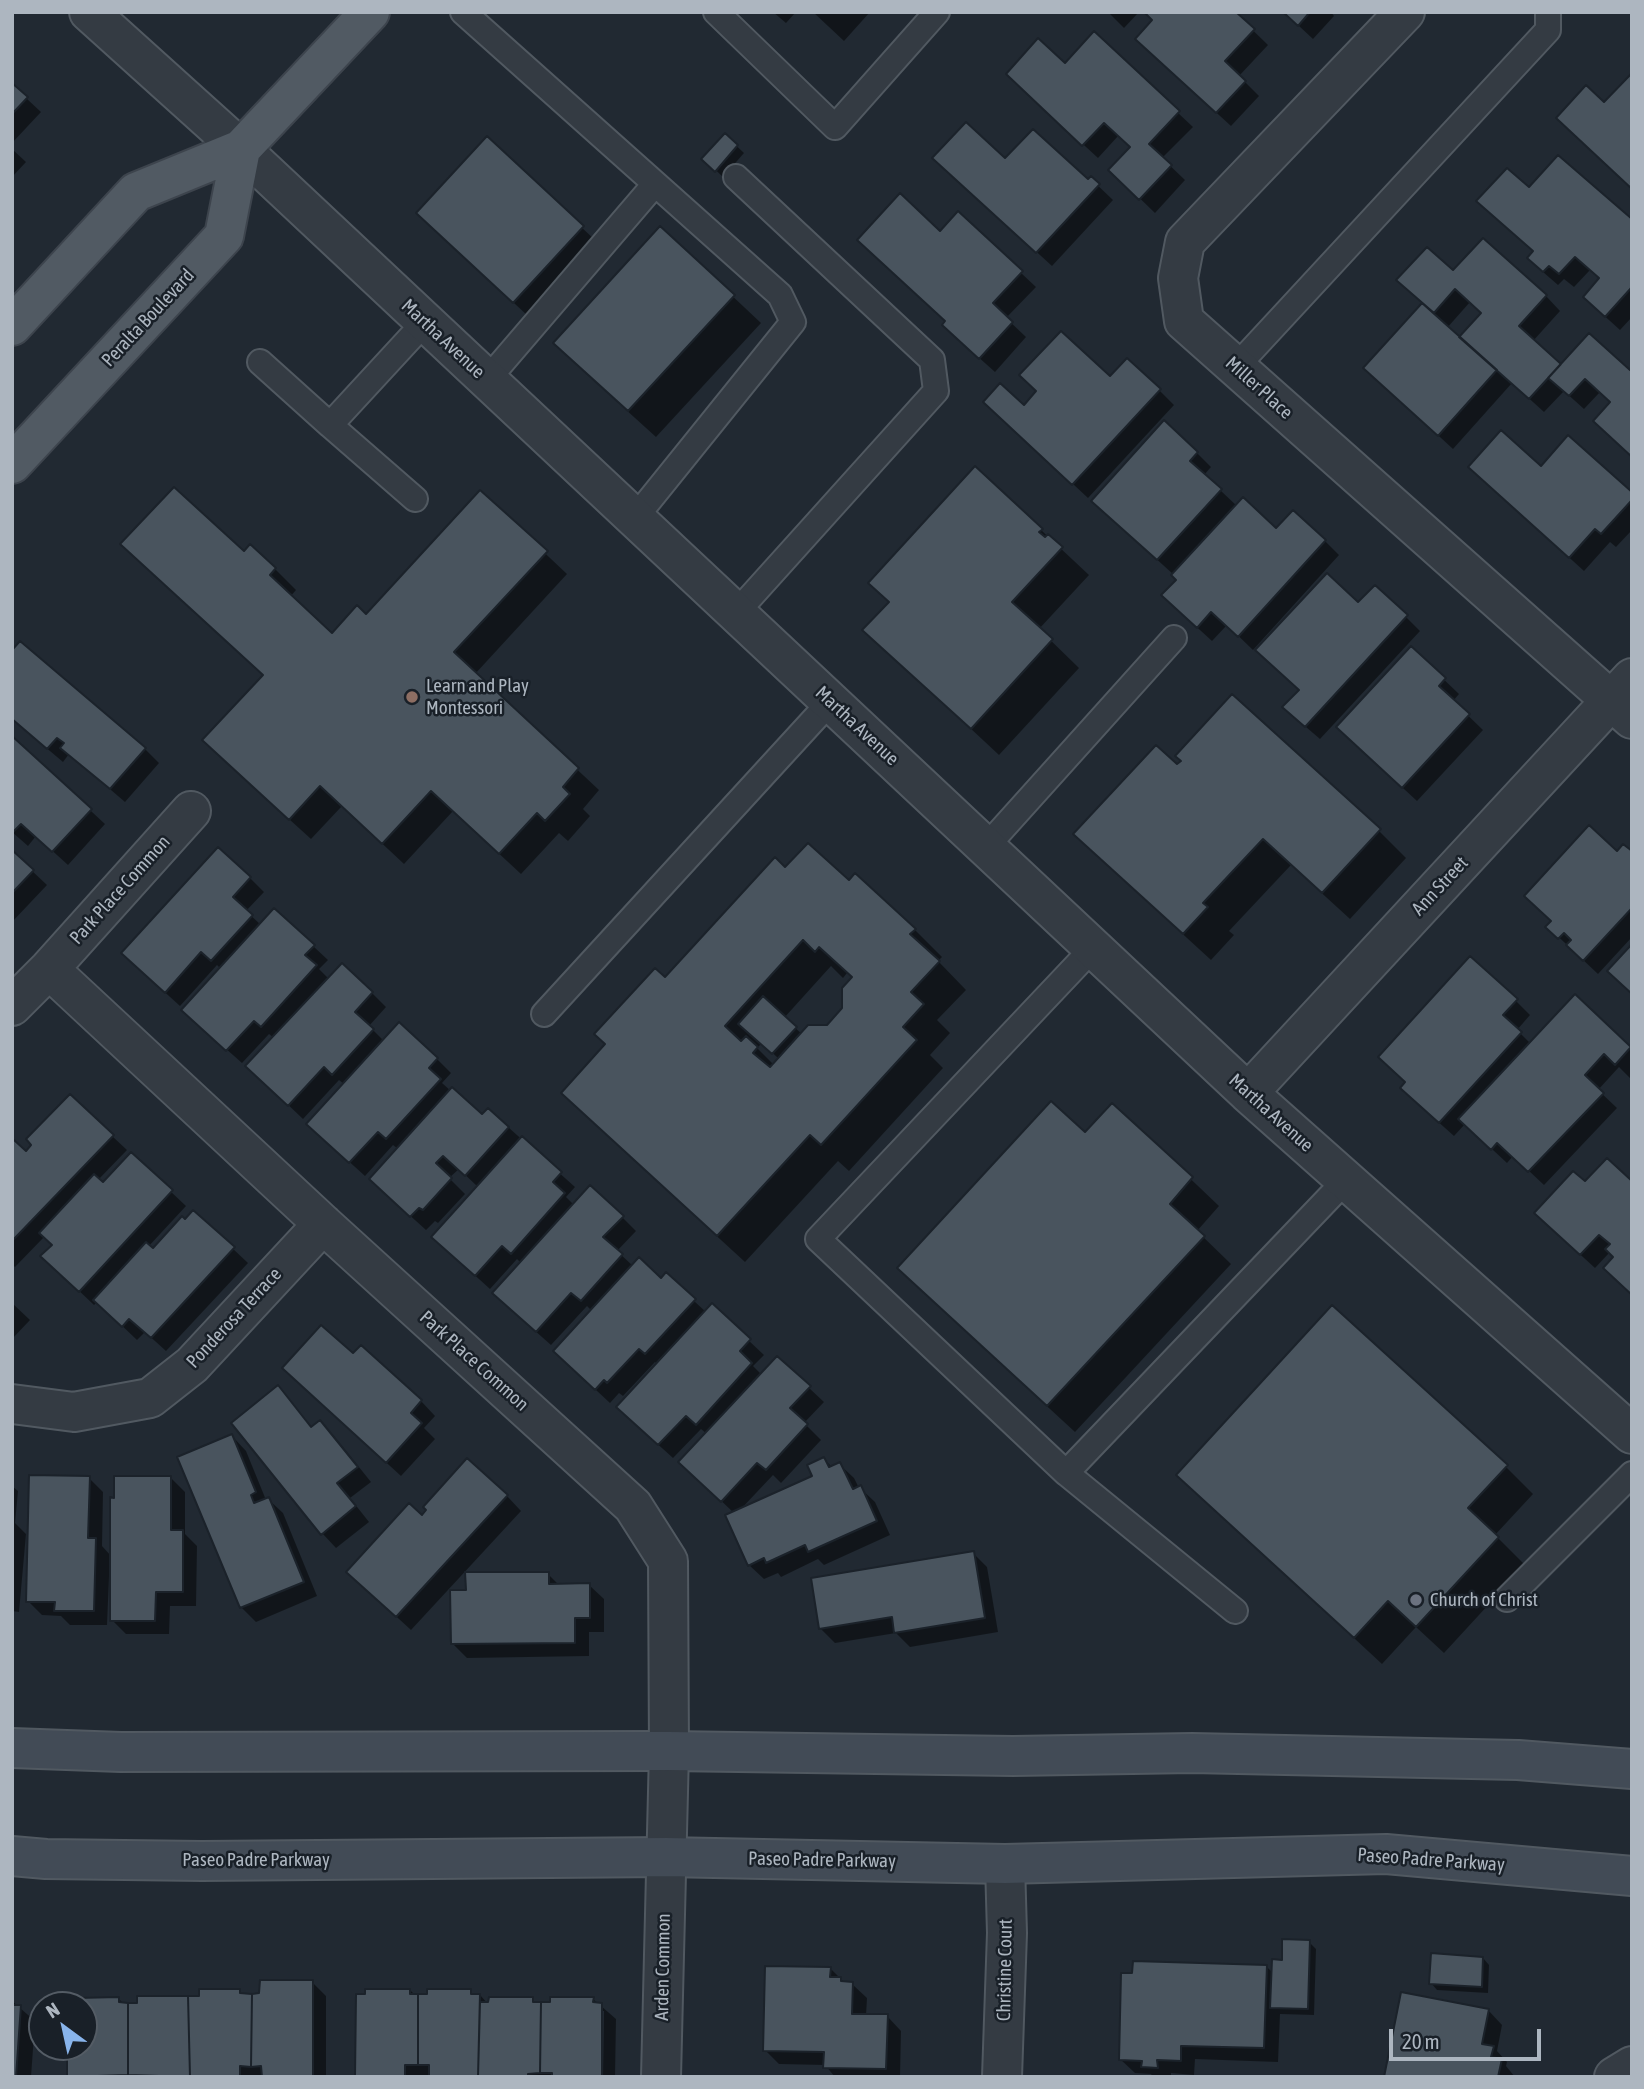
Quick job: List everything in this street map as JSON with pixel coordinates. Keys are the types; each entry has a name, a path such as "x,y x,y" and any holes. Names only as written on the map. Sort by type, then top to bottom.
{"main road":[{"path":"12,326 136,192 241,149 370,12"},
{"name":"Peralta Boulevard","path":"12,464 224,236 241,149"},
{"path":"12,1748 121,1752 670,1751 1013,1756 1192,1753 1518,1760 1632,1769"},
{"name":"Paseo Padre Parkway","path":"12,1856 46,1859 202,1861 666,1857 1005,1864 1386,1854 1632,1876"}],"street":[{"name":"Martha Avenue","path":"89,12 241,149 1248,1093 1632,1434"},
{"name":"Miller Place","path":"1405,12 1185,242 1178,278 1184,321 1625,699"},
{"name":"Ann Street","path":"1248,1093 1625,699"},
{"name":"Park Place Common","path":"12,1006 49,970 191,811"},
{"name":"Park Place Common","path":"49,970 633,1506 668,1561 670,1751 666,1857"},
{"name":"Ponderosa Terrace","path":"12,1404 74,1412 150,1398 192,1365 323,1224"},
{"name":"Arden Common","path":"661,2077 666,1857"},
{"name":"Christine Court","path":"1002,2077 1007,1933 1005,1864"},
{"path":"1614,2077 1632,2066"}],"lane":[{"path":"463,12 779,295 793,322 635,518"},
{"path":"716,12 835,127 937,12"},
{"path":"1236,367 1548,30 1549,12"},
{"path":"736,177 932,359 936,391 736,613"},
{"path":"487,380 655,184"},
{"path":"330,425 425,321"},
{"path":"260,362 415,499"},
{"path":"986,848 1174,638"},
{"path":"544,1014 830,702"},
{"path":"1093,948 818,1239 1066,1473 1235,1611"},
{"path":"1066,1473 1346,1180"},
{"path":"1507,1599 1632,1474"}],"building":[{"path":"1144,12 1236,12 1255,29 1225,61 1246,81 1216,113 1135,39 1152,20"},
{"path":"1283,12 1310,12 1298,26"},
{"path":"1094,31 1180,111 1149,144 1172,165 1139,200 1108,170 1130,147 1104,123 1082,146 1006,74 1038,38 1065,63"},
{"path":"1632,73 1632,189 1556,118 1586,85 1604,102"},
{"path":"12,83 28,97 12,114"},
{"path":"966,122 1005,158 1033,129 1088,179 1091,176 1100,184 1036,253 932,158"},
{"path":"725,133 738,145 715,172 701,159"},
{"path":"487,136 584,226 513,303 416,213"},
{"path":"1558,155 1632,219 1632,287 1605,317 1583,297 1599,278 1575,257 1559,274 1549,266 1543,272 1527,258 1533,251 1476,201 1507,168 1529,187"},
{"path":"900,193 940,231 958,211 1023,271 993,303 1013,322 979,359 942,325 945,321 857,240"},
{"path":"660,226 735,295 628,411 553,343"},
{"path":"1483,238 1547,295 1519,326 1561,364 1529,399 1459,337 1481,313 1455,289 1434,313 1396,280 1427,247 1453,270"},
{"path":"1422,303 1497,370 1438,436 1363,368"},
{"path":"1061,331 1110,376 1127,358 1161,389 1072,485 983,402 1000,383 1024,405 1036,391 1019,375"},
{"path":"1589,333 1630,370 1632,368 1632,457 1593,421 1610,402 1585,379 1569,396 1548,378"},
{"path":"1164,420 1198,452 1190,461 1222,489 1157,560 1091,501"},
{"path":"1501,430 1541,466 1568,435 1632,492 1632,500 1601,534 1595,529 1569,558 1468,467"},
{"path":"975,466 1043,529 1039,532 1045,537 1048,534 1063,547 1012,602 1053,639 971,729 862,630 889,602 868,583"},
{"path":"174,487 244,551 250,544 276,568 270,575 332,633 357,605 366,614 480,490 548,551 454,652 579,768 563,787 570,794 545,821 537,813 499,854 431,791 382,844 320,786 289,820 202,740 263,675 120,544"},
{"path":"1243,497 1276,528 1293,510 1326,540 1238,637 1211,612 1197,628 1161,595 1176,580 1171,575"},
{"path":"1327,573 1358,602 1375,585 1408,615 1305,727 1282,707 1299,690 1255,650"},
{"path":"20,641 146,748 110,789 60,748 64,743 57,738 47,749 12,719 12,650"},
{"path":"1411,646 1446,678 1439,686 1470,714 1402,788 1336,727"},
{"path":"1232,694 1381,829 1322,893 1263,839 1203,903 1208,907 1183,934 1073,834 1156,745 1177,764 1181,761 1175,756"},
{"path":"12,736 92,809 52,852 21,824 12,833"},
{"path":"1589,825 1617,851 1623,844 1632,851 1632,908 1583,961 1566,945 1571,940 1564,933 1558,939 1545,927 1551,921 1524,896"},
{"path":"808,843 849,880 855,873 916,929 910,934 940,961 911,992 924,1004 903,1027 917,1040 821,1145 810,1135 717,1236 561,1093 605,1044 594,1034 655,968 665,977 775,857 785,867","holes":["803,940 815,952 819,947 852,977 842,988 842,1008 827,1025 808,1025 770,1067 753,1053 758,1047 746,1036 741,1041 725,1026"]},
{"path":"218,847 251,877 233,897 253,915 211,961 201,952 165,993 121,953"},
{"path":"12,850 34,870 12,893"},
{"path":"274,908 315,945 305,955 317,965 261,1027 254,1021 226,1051 181,1010"},
{"path":"1632,944 1632,994 1607,971"},
{"path":"1470,956 1518,999 1503,1015 1522,1032 1439,1123 1400,1088 1405,1082 1378,1057"},
{"path":"342,963 373,992 355,1012 374,1029 332,1075 324,1067 288,1106 245,1066"},
{"path":"1575,994 1631,1047 1615,1065 1604,1054 1585,1075 1604,1093 1528,1172 1497,1143 1491,1150 1458,1119"},
{"path":"763,996 797,1027 772,1054 738,1024"},
{"path":"399,1022 438,1058 429,1068 441,1079 386,1139 378,1132 349,1163 306,1124"},
{"path":"452,1087 482,1114 488,1108 509,1127 465,1176 443,1156 436,1163 452,1178 423,1210 419,1208 410,1217 369,1179"},
{"path":"70,1094 114,1135 12,1241 12,1142 14,1140 26,1151 31,1145 26,1139"},
{"path":"1051,1101 1085,1132 1112,1103 1193,1177 1170,1204 1205,1236 1047,1406 897,1268"},
{"path":"522,1136 562,1172 553,1182 565,1193 511,1254 502,1246 475,1276 431,1237"},
{"path":"131,1152 173,1190 79,1292 40,1256 52,1245 39,1233 94,1174 103,1182"},
{"path":"1607,1158 1632,1181 1632,1295 1603,1268 1613,1257 1605,1249 1610,1244 1599,1235 1580,1255 1534,1213 1573,1171 1585,1181"},
{"path":"590,1185 624,1216 603,1237 623,1254 581,1301 571,1293 536,1332 492,1293"},
{"path":"193,1210 235,1247 151,1338 129,1319 122,1327 93,1300 146,1242 153,1248 182,1216 185,1219"},
{"path":"639,1257 661,1278 666,1272 696,1299 645,1354 639,1349 607,1383 604,1380 595,1390 553,1351"},
{"path":"712,1303 751,1339 740,1351 752,1363 696,1425 686,1416 658,1445 616,1407"},
{"path":"1332,1305 1508,1465 1468,1508 1499,1537 1416,1627 1388,1601 1354,1638 1176,1475"},
{"path":"321,1325 353,1353 361,1345 422,1400 411,1413 422,1423 386,1463 282,1368"},
{"path":"777,1356 811,1386 790,1408 808,1424 766,1470 757,1463 721,1502 678,1462"},
{"path":"278,1385 311,1427 320,1420 358,1467 337,1483 356,1506 321,1535 231,1423"},
{"path":"232,1434 256,1492 251,1495 254,1503 269,1497 304,1582 240,1608 177,1457"},
{"path":"824,1457 829,1467 840,1462 853,1489 861,1485 877,1521 808,1552 805,1545 766,1563 764,1558 748,1566 725,1515 812,1476 807,1465"},
{"path":"467,1458 508,1495 396,1617 346,1572 409,1503 422,1515 426,1510 423,1507"},
{"path":"29,1475 90,1476 88,1538 96,1538 94,1611 54,1611 55,1602 26,1602"},
{"path":"114,1476 171,1476 171,1530 183,1530 183,1592 156,1592 155,1621 110,1621 110,1497 114,1498"},
{"path":"974,1551 985,1618 894,1633 892,1617 819,1629 811,1578"},
{"path":"465,1572 549,1572 549,1584 590,1583 590,1618 575,1618 575,1643 451,1644 450,1590 466,1590"},
{"path":"1282,1939 1310,1940 1308,2009 1270,2008 1272,1959 1282,1960"},
{"path":"1431,1953 1483,1957 1482,1987 1429,1984"},
{"path":"1133,1961 1267,1965 1264,2048 1181,2046 1181,2061 1157,2060 1158,2068 1141,2067 1142,2061 1119,2060 1121,1973 1132,1973"},
{"path":"765,1966 831,1967 830,1977 841,1977 841,1981 853,1982 852,2014 888,2014 886,2069 823,2068 824,2052 763,2051"},
{"path":"260,1980 313,1980 313,2077 262,2077 261,2066 251,2067 252,1994 259,1993"},
{"path":"199,1989 240,1989 240,1993 252,1994 251,2067 240,2066 240,2077 190,2077 188,1996 199,1996"},
{"path":"365,1989 410,1989 410,1994 418,1994 418,2065 405,2065 405,2077 355,2077 356,1994 365,1994"},
{"path":"427,1989 471,1989 471,1994 480,1994 478,2077 429,2077 429,2065 418,2065 418,1994 427,1994"},
{"path":"1401,1992 1489,2009 1482,2044 1494,2046 1491,2057 1502,2059 1498,2077 1384,2077"},
{"path":"137,1996 188,1996 190,2077 128,2075 128,2003 137,2003"},
{"path":"98,1997 119,1997 119,2002 128,2003 128,2075 67,2077 67,2061 98,2061"},
{"path":"489,1997 533,1997 533,2002 541,2002 540,2073 528,2074 528,2077 478,2077 480,2002 488,2002"},
{"path":"550,1997 594,1997 593,2002 602,2003 602,2077 552,2077 552,2073 540,2073 541,2002 550,2002"},
{"path":"12,2005 21,2005 16,2077 12,2077"}],"place":[{"name":"Learn and Play Montessori","path":"412,697"},
{"name":"Church of Christ","path":"1416,1600"}]}
